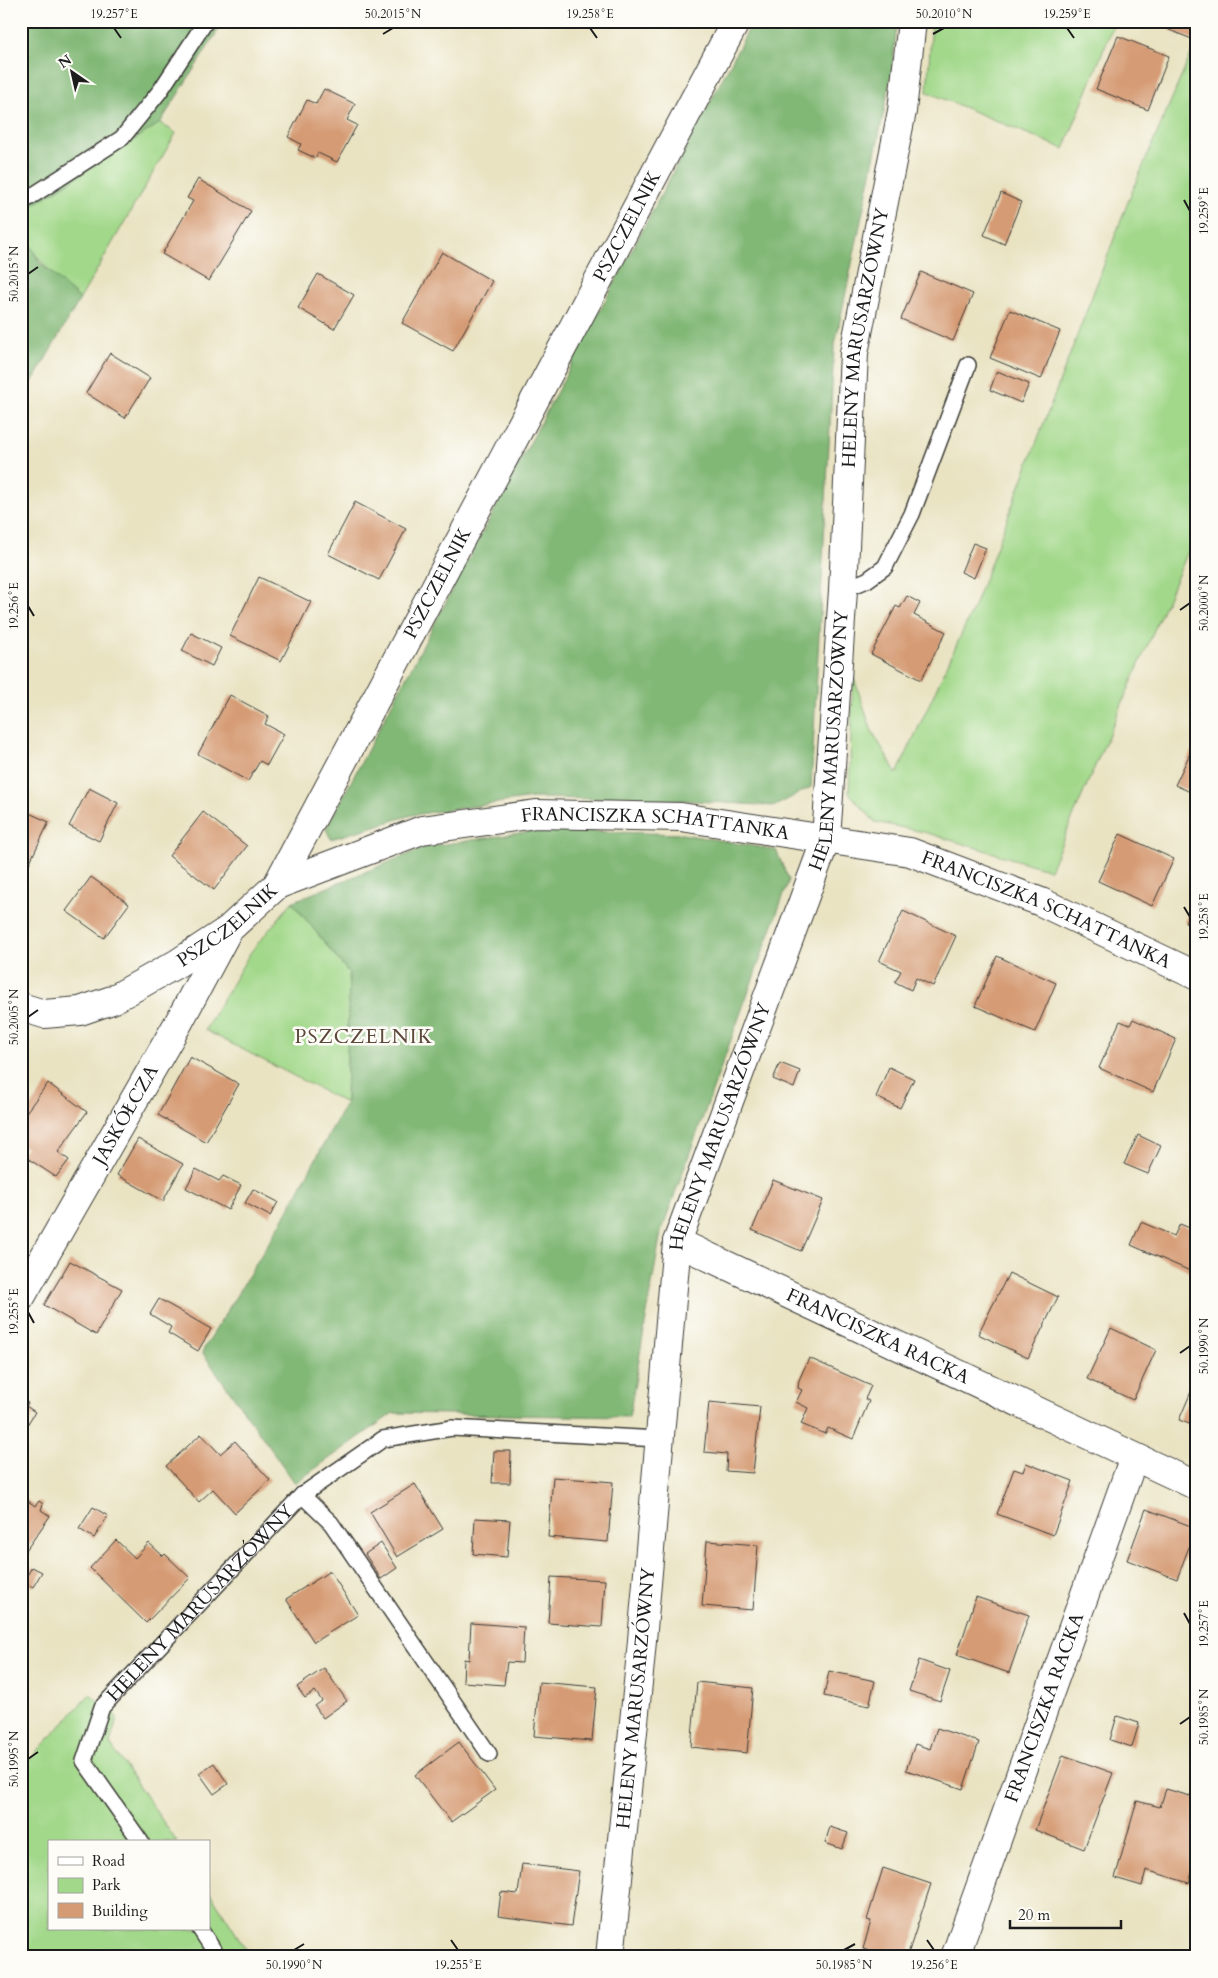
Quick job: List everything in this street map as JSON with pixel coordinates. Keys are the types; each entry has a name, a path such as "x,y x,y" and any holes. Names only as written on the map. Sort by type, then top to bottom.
{"street":[{"name":"PSZCZELNIK","path":"21,1007 44,1014 80,1011 112,1000 178,963 228,930 277,885 736,21"},
{"name":"HELENY MARUSARZÓWNY","path":"610,1957 640,1663 677,1242 826,839 843,590 854,353 902,111 912,21"},
{"name":"FRANCISZKA SCHATTANKA","path":"277,885 422,830 536,814 681,817 910,852 1041,902 1197,976"},
{"name":"JASKÓŁCZA","path":"21,1297 180,1020 228,930"},
{"name":"FRANCISZKA RACKA","path":"677,1242 1197,1486"},
{"name":"FRANCISZKA RACKA","path":"955,1957 1134,1457"}],"lane":[{"path":"21,203 122,138 160,91 206,21"},
{"path":"843,590 867,580 885,567 912,514 968,365"},
{"name":"HELENY MARUSARZÓWNY","path":"140,1840 84,1761 102,1707 302,1495 383,1439 452,1428 659,1439"},
{"name":"HELENY MARUSARZÓWNY","path":"302,1495 330,1523 489,1754"},
{"path":"201,1930 218,1957"}],"green space":[{"path":"21,21 224,21 160,123 21,213"},
{"path":"753,21 897,21 892,73 834,349 811,787 775,806 680,800 532,798 412,815 331,839 326,829"},
{"path":"932,21 1115,21 1064,149 927,92"},
{"path":"1197,40 1197,531 1050,870 924,832 875,822 849,793 853,675 871,729 897,774 973,609 1131,194"},
{"path":"160,123 176,133 80,299 50,272 33,251 23,227 21,213"},
{"path":"21,227 40,263 80,299 27,391 21,395"},
{"path":"540,830 682,834 776,850 789,880 661,1232 629,1417 393,1413 295,1483 202,1352 285,1216 346,1103 349,973 292,902 426,847"},
{"path":"292,902 349,973 346,1103 205,1030 250,953"},
{"path":"90,1694 117,1717 110,1744 176,1840 48,1840 48,1930 210,1930 210,1893 251,1957 21,1957 21,1769"}],"building":[{"path":"1173,21 1197,22 1197,41 1169,30"},
{"path":"1118,36 1169,56 1148,110 1096,89"},
{"path":"324,89 355,104 347,120 357,125 337,162 318,153 315,158 298,150 301,144 288,137 307,100 316,104"},
{"path":"198,179 251,211 209,281 162,254 193,201 187,198"},
{"path":"1001,193 1021,202 1004,244 984,235"},
{"path":"442,252 492,281 453,351 402,323"},
{"path":"921,272 973,294 953,341 901,319"},
{"path":"318,274 354,295 334,329 298,308"},
{"path":"1010,310 1060,331 1041,379 990,358"},
{"path":"110,353 150,378 125,418 86,393"},
{"path":"997,371 1029,384 1021,403 990,390"},
{"path":"355,502 406,529 379,580 328,554"},
{"path":"973,543 986,548 974,578 961,572"},
{"path":"259,577 311,602 281,661 230,636"},
{"path":"907,596 920,603 914,615 946,632 921,680 871,654 896,606 900,608"},
{"path":"191,633 221,648 212,666 182,651"},
{"path":"230,695 269,716 265,724 284,734 267,765 260,761 248,781 198,754"},
{"path":"1197,739 1197,795 1175,785"},
{"path":"89,788 118,803 99,841 69,826"},
{"path":"203,812 247,846 214,890 169,856"},
{"path":"29,813 49,822 24,874 21,873 21,830"},
{"path":"1120,834 1174,859 1152,906 1098,881"},
{"path":"91,877 129,904 104,938 66,911"},
{"path":"1197,897 1197,927 1185,922"},
{"path":"903,911 956,936 933,986 916,978 911,990 895,982 901,971 879,961"},
{"path":"997,956 1056,983 1035,1032 975,1006"},
{"path":"1133,1019 1176,1039 1153,1092 1099,1068 1120,1021 1130,1025"},
{"path":"190,1057 239,1084 206,1142 158,1115"},
{"path":"780,1063 800,1071 794,1088 773,1079"},
{"path":"889,1067 914,1079 900,1108 876,1097"},
{"path":"48,1083 87,1112 58,1152 69,1160 56,1177 21,1154 26,1148 21,1144 21,1119"},
{"path":"1138,1135 1161,1146 1148,1174 1124,1164"},
{"path":"138,1139 183,1164 163,1201 117,1175"},
{"path":"196,1169 219,1181 223,1176 241,1185 228,1210 186,1188"},
{"path":"773,1180 823,1200 801,1251 752,1230"},
{"path":"253,1189 278,1202 270,1216 245,1203"},
{"path":"1141,1222 1174,1236 1180,1224 1197,1231 1197,1274 1131,1245"},
{"path":"70,1261 122,1289 96,1335 44,1305"},
{"path":"1009,1273 1058,1297 1028,1358 978,1334"},
{"path":"159,1299 211,1329 198,1351 168,1333 171,1327 150,1314"},
{"path":"1111,1328 1156,1350 1133,1400 1087,1379"},
{"path":"809,1358 871,1386 865,1399 869,1401 853,1439 828,1428 825,1434 801,1424 808,1408 796,1402 802,1390 798,1388 799,1380"},
{"path":"1197,1378 1197,1427 1179,1420"},
{"path":"21,1399 28,1403 26,1406 35,1412 25,1428 21,1426"},
{"path":"709,1402 760,1407 753,1473 726,1471 727,1454 704,1452"},
{"path":"201,1434 220,1454 235,1441 270,1480 235,1513 213,1489 199,1502 166,1466"},
{"path":"494,1451 511,1451 510,1483 492,1483"},
{"path":"1026,1463 1073,1481 1053,1535 997,1514 1014,1469 1023,1472"},
{"path":"553,1477 613,1482 608,1542 548,1537"},
{"path":"415,1484 443,1529 397,1557 370,1512"},
{"path":"21,1496 35,1506 39,1501 43,1504 41,1510 50,1516 24,1553 21,1551"},
{"path":"93,1507 108,1516 94,1538 79,1529"},
{"path":"1146,1509 1196,1528 1177,1579 1127,1560"},
{"path":"475,1518 510,1520 507,1557 473,1554"},
{"path":"116,1540 135,1558 149,1543 163,1556 165,1554 190,1578 146,1623 90,1568"},
{"path":"707,1541 758,1545 753,1610 702,1606"},
{"path":"381,1543 397,1568 381,1579 365,1554"},
{"path":"32,1567 42,1572 33,1587 23,1582"},
{"path":"330,1571 358,1615 314,1642 286,1599"},
{"path":"551,1577 605,1580 602,1627 548,1623"},
{"path":"976,1597 1029,1615 1009,1673 957,1655"},
{"path":"471,1623 524,1627 522,1663 507,1662 504,1685 463,1682 464,1659 469,1660"},
{"path":"919,1660 950,1671 940,1701 909,1691"},
{"path":"324,1668 347,1701 323,1718 315,1706 322,1701 315,1691 305,1698 297,1687"},
{"path":"829,1671 875,1681 869,1706 824,1696"},
{"path":"539,1682 597,1687 592,1741 534,1736"},
{"path":"697,1682 753,1688 747,1753 691,1747"},
{"path":"1117,1716 1139,1723 1132,1747 1110,1740"},
{"path":"937,1728 979,1742 963,1789 906,1770 915,1744 930,1749"},
{"path":"459,1742 495,1790 451,1822 415,1775"},
{"path":"1063,1755 1113,1773 1084,1849 1035,1830"},
{"path":"214,1763 228,1784 214,1794 199,1773"},
{"path":"1166,1789 1197,1798 1197,1856 1189,1883 1146,1870 1142,1886 1115,1878 1137,1801 1160,1807"},
{"path":"830,1827 848,1833 842,1849 825,1843"},
{"path":"522,1864 579,1871 571,1926 498,1916 501,1892 518,1894"},
{"path":"883,1868 931,1884 907,1957 888,1957 863,1949 871,1921 867,1920"},
{"path":"675,1950 729,1955 729,1957 675,1957"}],"district":[{"name":"PSZCZELNIK","path":"364,1036"}]}
